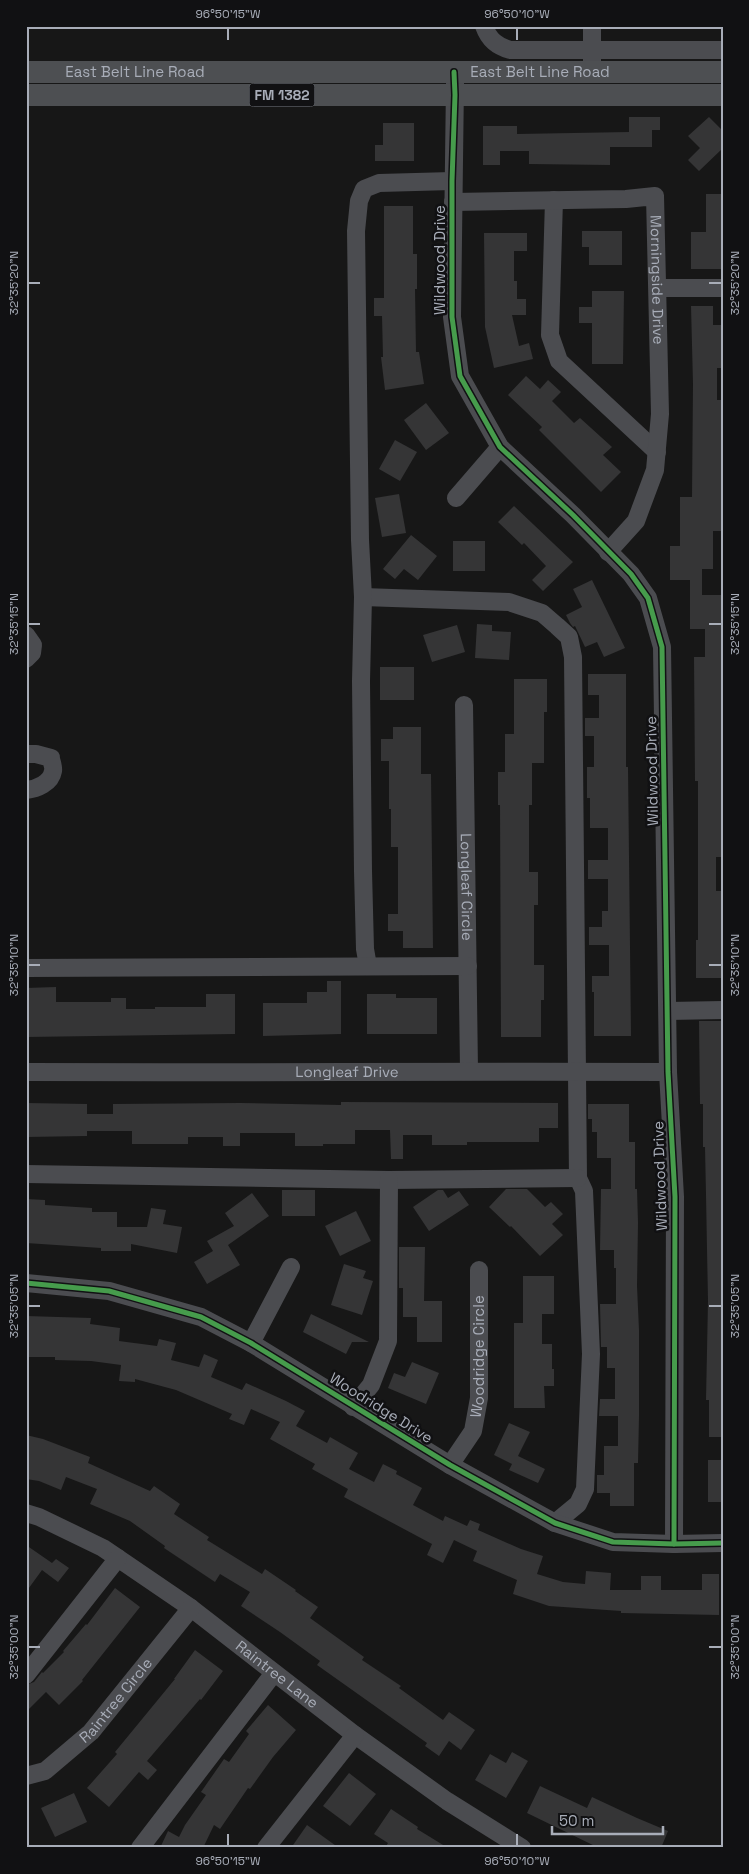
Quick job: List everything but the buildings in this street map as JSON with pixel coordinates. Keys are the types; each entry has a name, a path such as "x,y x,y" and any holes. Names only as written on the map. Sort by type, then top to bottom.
{"main road":[{"name":"East Belt Line Road","path":"26,72 723,72"},
{"name":"East Belt Line Road","path":"26,95 723,95"}],"street":[{"path":"484,26 487,35 497,46 510,50 723,50"},
{"path":"592,26 593,95"},
{"name":"Wildwood Drive","path":"454,72 452,317 460,376 500,447 574,515 631,574 648,598 662,647 668,1072 675,1197 674,1544"},
{"path":"368,966 365,949 364,765 361,681 363,597 360,540 355,267 359,200 364,189 379,183 452,181"},
{"name":"Morningside Drive","path":"453,202 626,199 655,196 660,414 655,470 636,521 608,552"},
{"path":"554,200 550,335 559,361 657,452"},
{"path":"658,288 723,288"},
{"path":"456,498 500,447"},
{"path":"363,597 509,602 542,613 569,637 573,657 578,1178 584,1191 591,1354 585,1489 578,1504 555,1524"},
{"path":"26,635 33,644 32,653 26,659"},
{"name":"Longleaf Circle","path":"464,705 469,1070"},
{"path":"26,754 36,754 50,758 53,770 47,782 26,790"},
{"path":"26,968 468,966"},
{"path":"668,1011 723,1010"},
{"name":"Longleaf Drive","path":"26,1072 292,1073 469,1070 668,1072"},
{"path":"26,1174 389,1180 578,1178"},
{"path":"354,1406 371,1385 388,1342 389,1180"},
{"path":"251,1343 291,1267"},
{"name":"Woodridge Circle","path":"450,1466 473,1431 479,1398 479,1270"},
{"name":"Woodridge Drive","path":"26,1283 108,1291 201,1317 251,1343 450,1466 555,1524 613,1542 723,1543"},
{"name":"Raintree Lane","path":"26,1513 39,1517 103,1548 118,1558 191,1608 355,1735 447,1801 522,1848"},
{"path":"26,1675 118,1558"},
{"name":"Raintree Circle","path":"26,1776 45,1771 91,1732 191,1608"},
{"path":"140,1848 274,1673"},
{"path":"266,1848 355,1735"}],"cycle path":[{"path":"454,72 452,317 460,376 500,447 573,515 631,574 648,598 662,647 668,1072 675,1197 674,1544"},
{"path":"26,1283 109,1291 201,1317 251,1343 450,1465 555,1523 613,1542 723,1543"}]}
